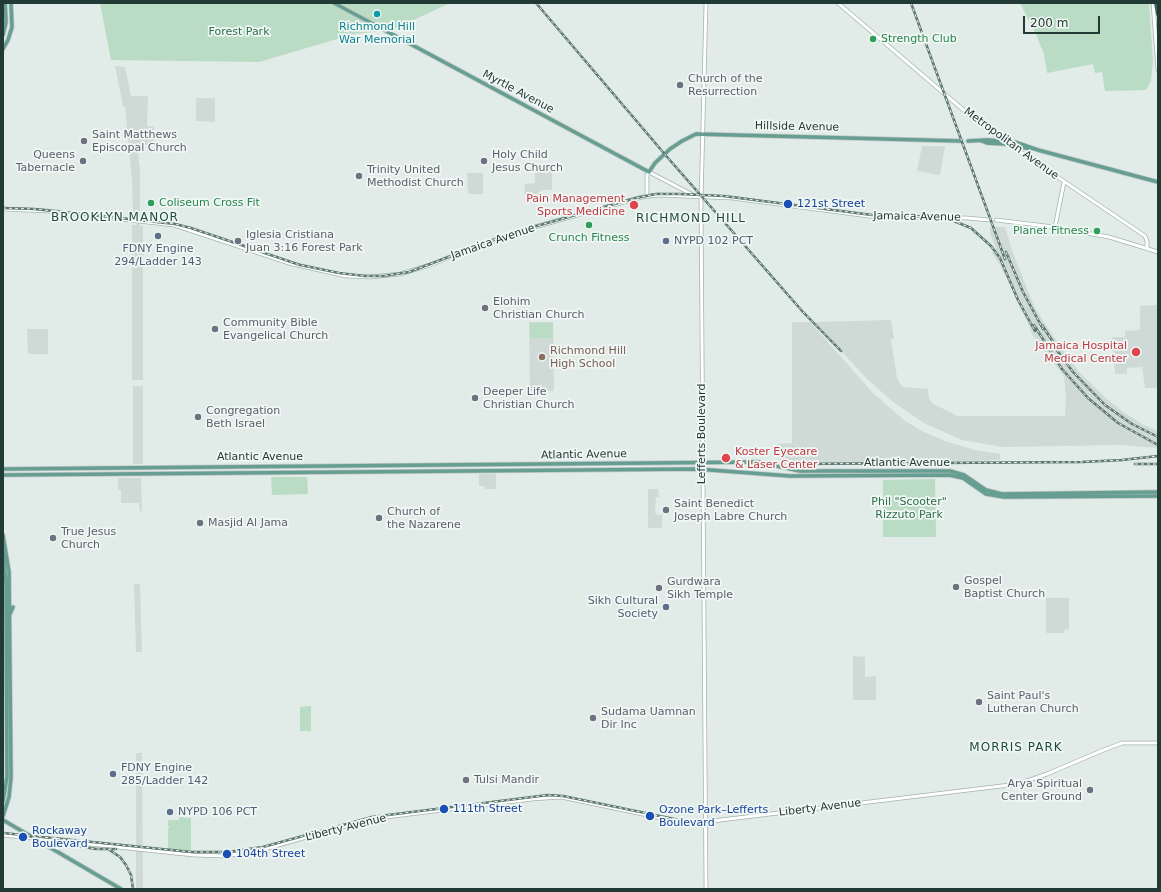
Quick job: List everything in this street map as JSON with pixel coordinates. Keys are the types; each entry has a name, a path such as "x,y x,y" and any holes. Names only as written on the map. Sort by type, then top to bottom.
{"highway":[{"path":"1155,3 1158,14"}],"main road":[{"path":"3,35 6,22 4,3"},
{"path":"3,49 12,27 11,3"},
{"name":"Myrtle Avenue","path":"334,3 649,172"},
{"name":"Hillside Avenue","path":"649,172 662,155 690,136 702,134 961,141"},
{"path":"968,141 987,140 1015,142 1034,149 1158,182"},
{"path":"981,141 987,143 1009,144 1034,149"},
{"name":"Atlantic Avenue","path":"3,469 760,462 792,471 802,472 950,471 964,475 986,490 1002,494 1158,492"},
{"name":"Atlantic Avenue","path":"3,475 703,470 790,476 949,475 963,478 984,492 1002,497 1158,496"},
{"path":"3,535 9,567 11,777 8,801 3,816"},
{"path":"3,553 6,583 7,777 3,802"},
{"path":"10,614 14,607"},
{"path":"3,680 6,670"},
{"path":"3,820 121,889"}],"street":[{"name":"Lefferts Boulevard","path":"706,3 701,196 706,889"},
{"name":"Metropolitan Avenue","path":"838,3 974,119 1004,141 1145,236 1147,240 1147,248"},
{"path":"1155,3 1158,70"},
{"path":"1022,147 1021,151 1027,156"},
{"name":"Myrtle Avenue","path":"649,172 695,196"},
{"path":"648,196 647,175 649,172"},
{"path":"1055,227 1064,182"},
{"path":"680,188 680,195"},
{"name":"Jamaica Avenue","path":"3,209 41,210 174,225 290,263 346,276 372,277 402,274 524,230 648,196 680,195 743,199 876,217 967,218 989,220"},
{"path":"996,220 1055,227 1111,237 1158,252"},
{"name":"Liberty Avenue","path":"3,835 194,855 224,856 254,852 375,819 547,797 561,797 683,823 706,822 1018,784 1047,774 1122,743 1158,743"},
{"path":"57,852 58,840"}],"shaded area":[{"path":"115,66 125,67 131,96 148,96 147,126 154,127 154,145 138,145 140,166 140,226 143,226 143,380 132,380 132,225 136,225 136,218 133,217 132,181 125,107 123,106"},
{"path":"196,98 215,98 215,122 196,121"},
{"path":"922,146 945,146 940,175 917,171"},
{"path":"552,171 552,190 540,190 540,195 524,195 525,184 535,183 535,172"},
{"path":"467,173 483,173 483,194 468,194"},
{"path":"990,227 1005,227 1013,253 1034,306 1079,372 1122,411 1142,424 1158,431 1158,448 1121,445 1003,447 962,440 924,423 893,402 865,377 815,322 891,320 894,338 891,340 897,378 902,387 928,389 929,398 932,403 957,416 1065,416 1066,397 1064,376 1033,336 1001,267 992,253 996,249 990,233"},
{"name":"Jamaica Hospital Medical Center","path":"1158,305 1158,388 1145,388 1142,367 1127,368 1127,374 1115,374 1112,337 1125,337 1125,331 1140,330 1140,306"},
{"name":"Richmond Hill High School","path":"529,322 553,322 554,391 530,391"},
{"path":"792,322 810,322 873,393 905,421 924,432 945,441 975,450 1000,454 1000,460 922,463 794,463 792,464 792,467 780,463 778,444 792,443"},
{"path":"27,329 48,329 48,354 28,354"},
{"path":"133,386 143,386 143,464 133,464"},
{"path":"479,474 496,474 496,489 485,489 484,486 479,486"},
{"path":"118,478 141,478 142,511 140,512 139,503 121,503 121,490 118,490"},
{"path":"648,489 658,489 659,497 656,497 655,513 658,515 662,514 662,528 648,528"},
{"path":"134,584 140,584 142,652 136,652"},
{"path":"1046,598 1069,598 1069,629 1064,630 1064,633 1046,633"},
{"path":"853,656 865,657 865,677 876,676 876,700 853,700"},
{"path":"136,753 142,753 143,889 136,889"}],"green space":[{"name":"Forest Park","path":"100,3 450,3 392,30 354,34 259,62 111,60"},
{"path":"1020,3 1149,3 1153,61 1151,81 1146,90 1105,91 1102,72 1095,73 1093,64 1047,73 1044,54 1035,32"},
{"path":"530,323 553,323 553,338 530,338"},
{"path":"271,477 307,477 308,494 272,495"},
{"name":"Phil \"Scooter\" Rizzuto Park","path":"935,479 936,537 883,537 883,480"},
{"path":"311,706 311,731 300,731 300,707"},
{"path":"179,817 191,818 191,852 168,850 168,820 179,820"}],"railway":[{"path":"536,3 668,158 803,312 841,351"},
{"path":"911,3 1005,259"},
{"path":"3,208 34,209 175,224 300,265 339,273 365,276 384,276 409,272 512,233 636,198 656,194 723,196 872,215 936,217 949,219 971,228 991,246 1000,258 1018,300 1035,331"},
{"path":"1006,252 1023,292 1043,329"},
{"path":"1034,325 1062,369 1088,398 1118,423 1158,445"},
{"path":"1042,325 1057,348"},
{"path":"1053,345 1073,372 1105,405 1132,424 1158,437"},
{"path":"792,464 1082,462 1158,456"},
{"path":"1135,464 1158,464"},
{"path":"3,833 191,852 228,852 263,847 372,817 548,795 563,796 695,822"},
{"path":"79,846 96,849 116,849"},
{"path":"108,849 120,857 126,865 131,875 133,889"}],"place":[{"name":"Richmond Hill War Memorial","path":"377,14"},
{"name":"Strength Club","path":"873,39"},
{"name":"Church of the Resurrection","path":"680,85"},
{"name":"Saint Matthews Episcopal Church","path":"84,141"},
{"name":"Queens Tabernacle","path":"83,161"},
{"name":"Holy Child Jesus Church","path":"484,161"},
{"name":"Trinity United Methodist Church","path":"359,176"},
{"name":"Coliseum Cross Fit","path":"151,203"},
{"name":"121st Street","path":"788,204"},
{"name":"Pain Management Sports Medicine","path":"634,205"},
{"name":"Crunch Fitness","path":"589,225"},
{"name":"Planet Fitness","path":"1097,231"},
{"name":"FDNY Engine 294/Ladder 143","path":"158,236"},
{"name":"Iglesia Cristiana Juan 3:16 Forest Park","path":"238,241"},
{"name":"NYPD 102 PCT","path":"666,241"},
{"name":"Elohim Christian Church","path":"485,308"},
{"name":"Community Bible Evangelical Church","path":"215,329"},
{"name":"Jamaica Hospital Medical Center","path":"1136,352"},
{"name":"Richmond Hill High School","path":"542,357"},
{"name":"Deeper Life Christian Church","path":"475,398"},
{"name":"Congregation Beth Israel","path":"198,417"},
{"name":"Koster Eyecare & Laser Center","path":"726,458"},
{"name":"Saint Benedict Joseph Labre Church","path":"666,510"},
{"name":"Church of the Nazarene","path":"379,518"},
{"name":"Masjid Al Jama","path":"200,523"},
{"name":"True Jesus Church","path":"53,538"},
{"name":"Gospel Baptist Church","path":"956,587"},
{"name":"Gurdwara Sikh Temple","path":"659,588"},
{"name":"Sikh Cultural Society","path":"666,607"},
{"name":"Saint Paul's Lutheran Church","path":"979,702"},
{"name":"Sudama Uamnan Dir Inc","path":"593,718"},
{"name":"FDNY Engine 285/Ladder 142","path":"113,774"},
{"name":"Tulsi Mandir","path":"466,780"},
{"name":"Arya Spiritual Center Ground","path":"1090,790"},
{"name":"111th Street","path":"444,809"},
{"name":"NYPD 106 PCT","path":"170,812"},
{"name":"Ozone Park–Lefferts Boulevard","path":"650,816"},
{"name":"Rockaway Boulevard","path":"23,837"},
{"name":"104th Street","path":"227,854"}],"district":[{"name":"BROOKLYN MANOR","path":"115,218"},
{"name":"RICHMOND HILL","path":"691,219"},
{"name":"MORRIS PARK","path":"1016,748"}]}
